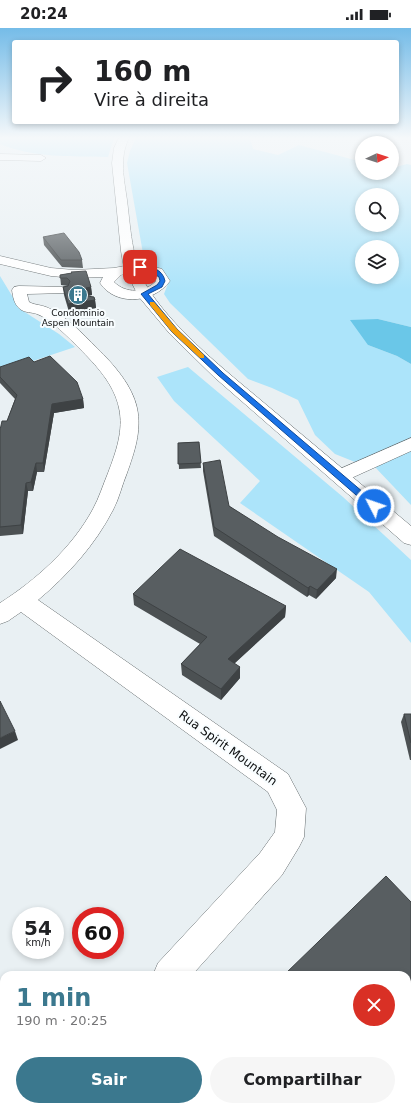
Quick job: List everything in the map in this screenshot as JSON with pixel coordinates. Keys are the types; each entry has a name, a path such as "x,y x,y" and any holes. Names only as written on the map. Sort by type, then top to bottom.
{"street":[{"path":"120,189 127,251 131,268 144,294 175,331 215,369 411,538"},
{"path":"1,258 51,272 113,275"},
{"path":"1,258 20,297 24,304 30,309 40,310 60,306"},
{"path":"89,286 131,268 150,269 162,276 163,281 160,286 144,294 123,294 103,298"},
{"path":"113,275 107,283 111,289 123,294"},
{"path":"12,282 63,290"},
{"path":"11,608 54,573 83,540 103,509 124,456 129,429 128,408 122,392 113,377 88,347 70,331 40,310"},
{"path":"340,476 411,444"},
{"name":"Rua Spirit Mountain","path":"11,608 278,783 292,808 289,837 271,864 174,971"}],"shaded area":[{"path":"132,189 355,189 355,232 399,232 399,189 411,189 411,327 378,319 368,345 397,356 411,364 411,439 355,462 335,454 315,435 298,400 248,379 170,303 164,294 169,281 167,276 149,266 144,259"},
{"path":"0,276 20,309 59,334 75,347 0,372"},
{"path":"378,319 411,327 411,364 397,356 368,345 350,320"},
{"path":"188,367 343,497 411,560 411,643 369,592 240,503 260,481 174,401 157,377"},
{"path":"411,449 411,505 374,466"}],"building":[{"path":"64,233 79,252 82,260 61,260 43,237"},
{"path":"86,271 91,287 86,288 84,293 87,296 94,297 95,300 68,304 63,287 68,286 70,281 67,278 60,278 60,275 72,273 71,272"},
{"path":"50,356 77,382 83,399 52,404 43,463 36,463 31,482 26,483 21,525 0,527 0,430 2,421 7,421 17,395 0,377 0,367 29,357 34,362"},
{"path":"199,442 201,463 178,464 178,443"},
{"path":"220,460 229,506 278,537 337,569 317,590 310,586 308,588 214,527 203,463"},
{"path":"180,549 286,606 228,659 240,667 221,689 181,664 207,637 133,594"},
{"path":"0,701 15,731 0,738"},
{"path":"404,714 411,714 411,743"},
{"path":"386,876 411,902 411,971 288,971"}],"slow traffic":[{"path":"152,303 175,331 202,357"}],"place":[{"name":"Condominio Aspen Mountain","path":"78,295"}],"route":[{"path":"140,267 150,269 162,276 163,281 160,286 144,294 175,331 220,374 374,506"}]}
